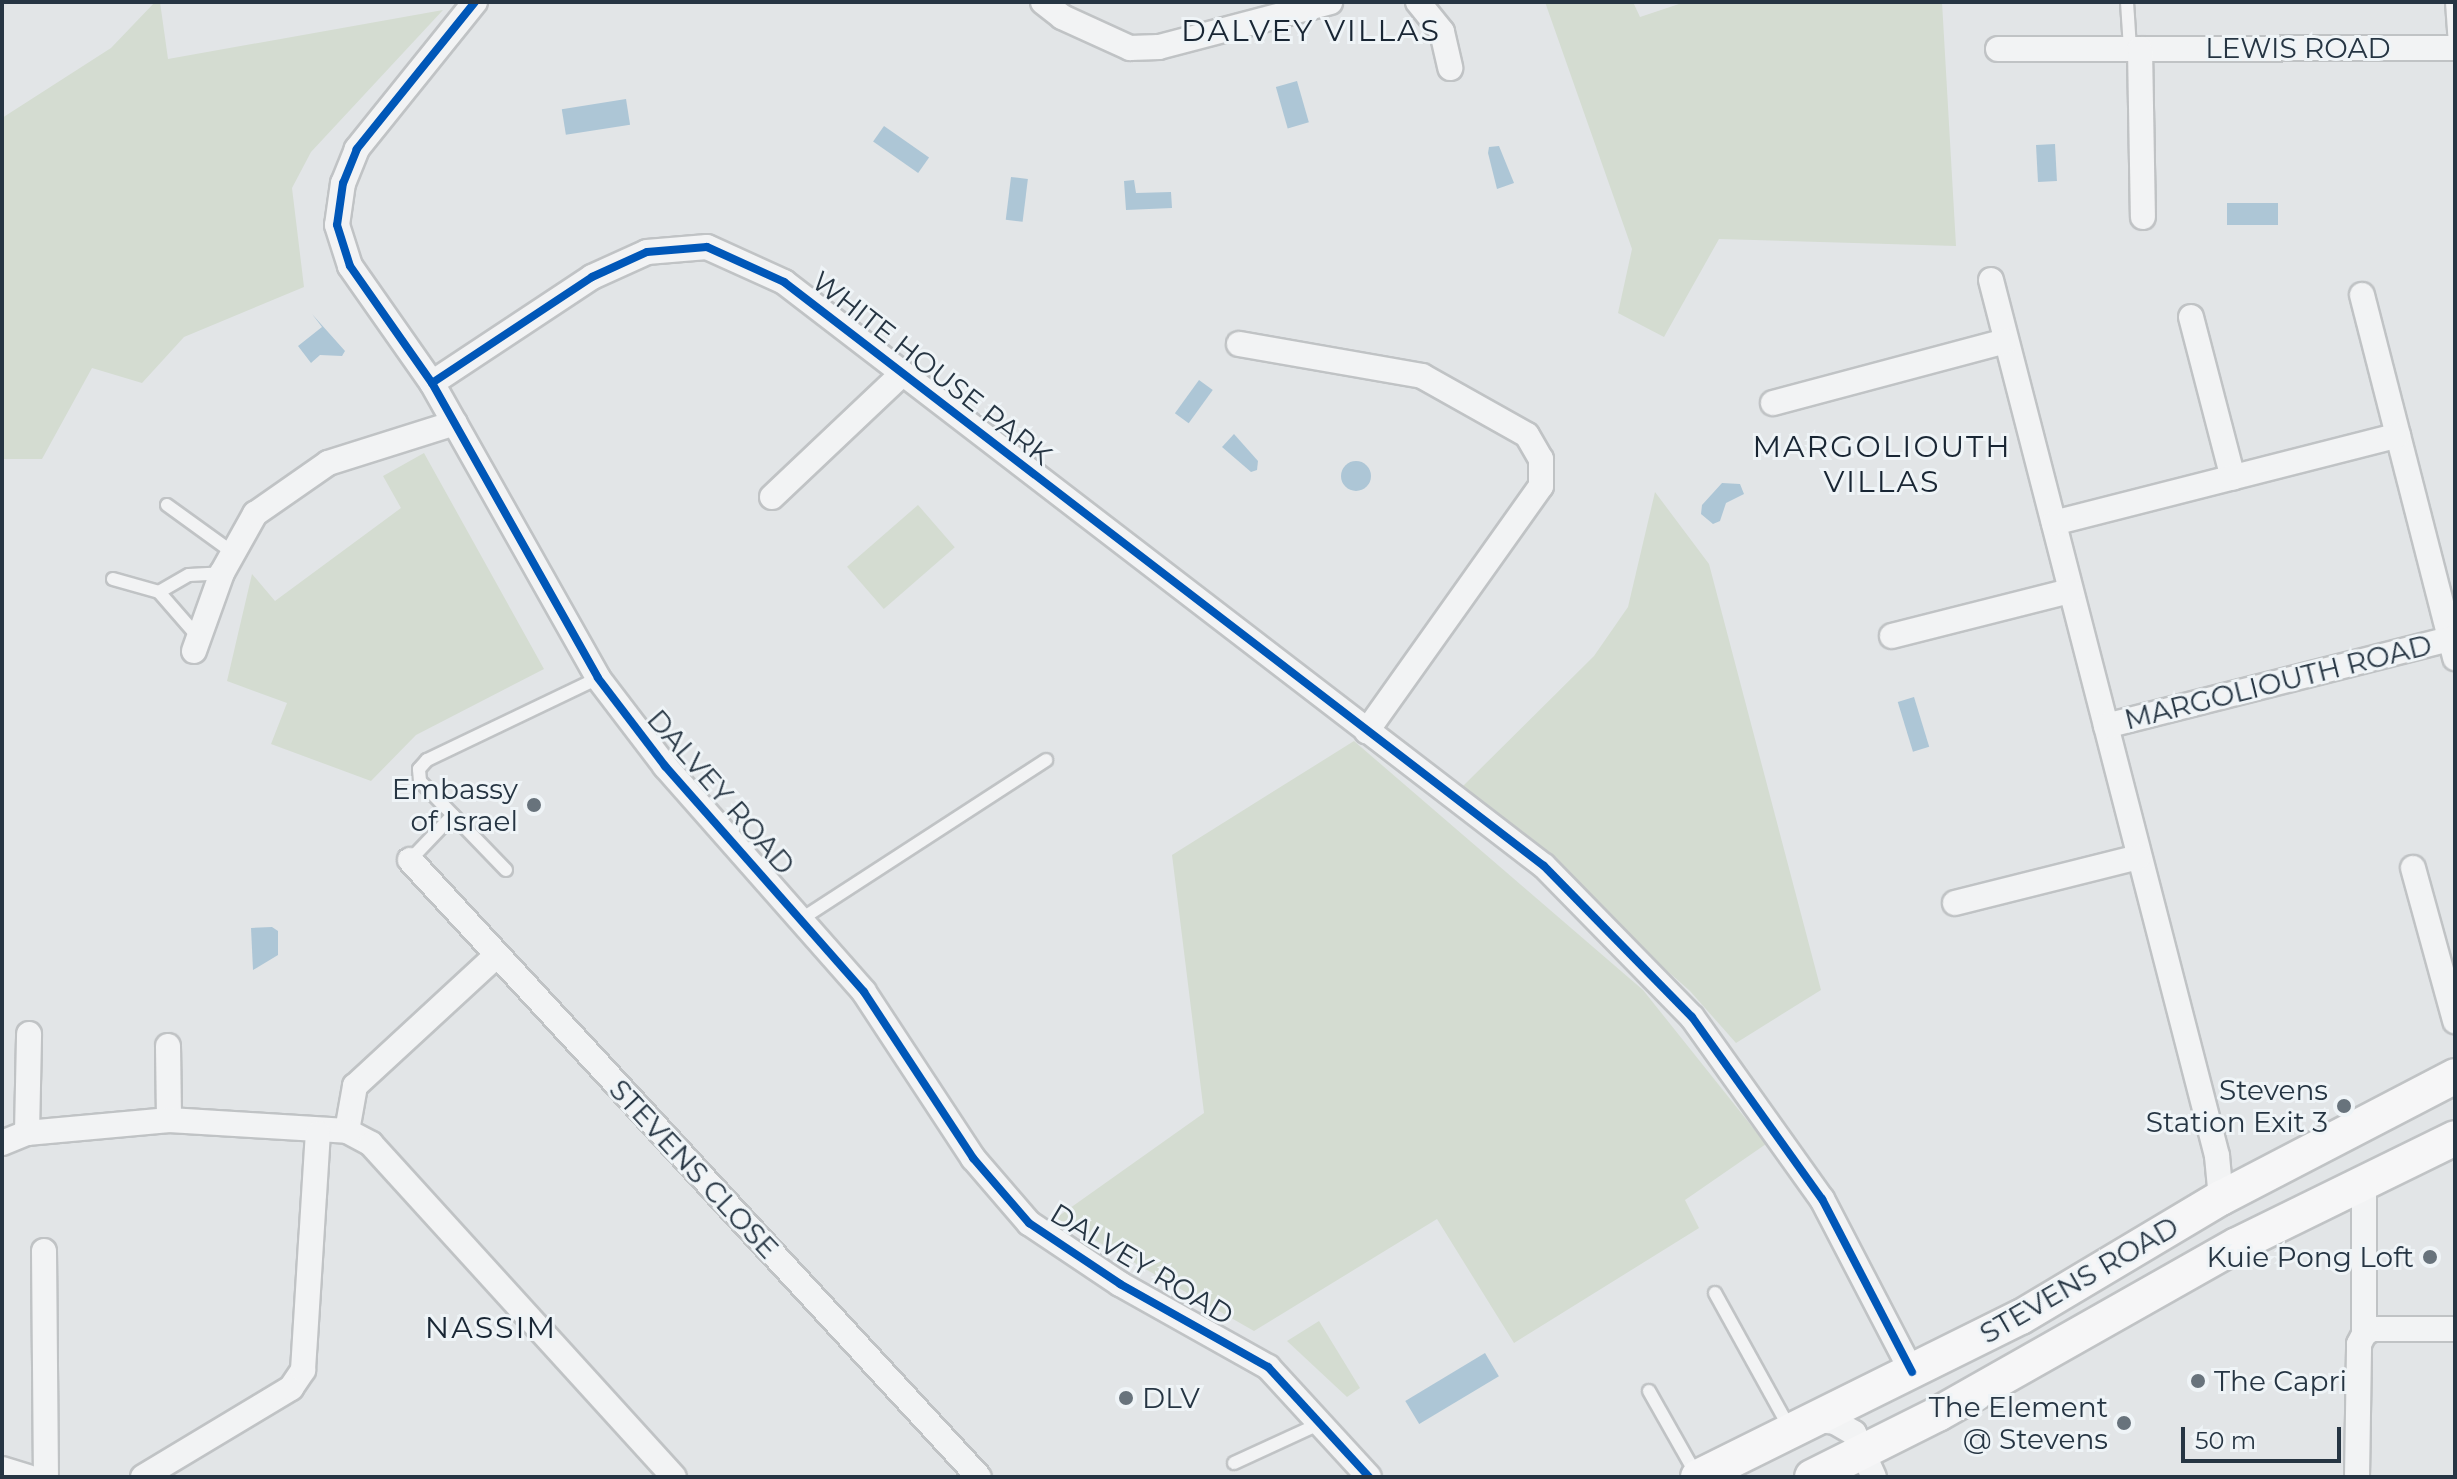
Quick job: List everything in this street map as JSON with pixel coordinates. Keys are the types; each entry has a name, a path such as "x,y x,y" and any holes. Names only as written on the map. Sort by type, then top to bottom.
{"main road":[{"name":"STEVENS ROAD","path":"1698,1477 2021,1317 2221,1198 2455,1076"},
{"name":"STEVENS ROAD","path":"1812,1477 1869,1465 1938,1414 2079,1331 2364,1180 2455,1138"},
{"path":"1875,1391 1885,1409 1901,1420 1938,1414"}],"street":[{"name":"DALVEY ROAD","path":"475,2 357,149 343,183 337,225 350,266 432,383 598,678 665,766 803,918 864,992 973,1158 1029,1223 1108,1276 1268,1367 1369,1477"},
{"path":"1043,2 1062,17 1130,48 1159,47 1330,2"},
{"path":"1418,2 1442,32 1450,68"},
{"name":"LEWIS ROAD","path":"1998,49 2455,46"},
{"path":"2135,49 2143,217"},
{"name":"WHITE HOUSE PARK","path":"432,383 592,277 647,252 707,247 784,282 1544,866 1692,1017 1822,1199 1912,1372"},
{"name":"MARGOLIOUTH ROAD","path":"1991,280 2217,1156 2221,1198"},
{"name":"MARGOLIOUTH ROAD","path":"2106,726 2453,648 2362,295"},
{"path":"2191,317 2233,478"},
{"path":"1773,403 2006,341"},
{"path":"1239,344 1422,376 1527,435 1541,459 1541,486 1367,731"},
{"path":"772,497 903,373"},
{"path":"196,644 227,563 255,514 293,483 365,448 455,423"},
{"path":"2054,523 2398,435"},
{"path":"1892,636 2070,591"},
{"path":"1955,903 2138,857"},
{"name":"STEVENS CLOSE","path":"410,860 979,1477"},
{"path":"2413,868 2455,1021"},
{"path":"347,1131 355,1086 497,955"},
{"path":"27,1133 29,1034"},
{"path":"168,1046 169,1120"},
{"path":"2,1143 27,1133 169,1120 318,1133 347,1131 371,1144 674,1477"},
{"path":"143,1477 291,1388 303,1370 318,1133"},
{"path":"2357,1477 2359,1344 2364,1334 2364,1180"},
{"path":"44,1251 46,1477"},
{"path":"2364,1334 2372,1329 2455,1329"},
{"path":"1805,1426 1847,1428 1869,1465"},
{"path":"2,1469 29,1477"}],"lane":[{"path":"2127,2 2135,49"},
{"path":"2452,2 2455,46"},
{"path":"159,592 189,575 227,563 167,505"},
{"path":"113,579 159,592 196,644"},
{"path":"506,870 420,781 421,764 598,678"},
{"path":"803,918 1046,760"},
{"path":"410,860 453,815"},
{"path":"1715,1293 1805,1426"},
{"path":"1649,1391 1698,1477"},
{"path":"1234,1463 1321,1423"}],"shaded area":[{"path":"155,2 160,2 168,59 443,10 311,152 292,188 304,287 184,337 142,383 92,368 42,459 2,459 2,118 111,48"},
{"path":"1545,2 1633,2 1640,17 1685,2 1942,2 1956,246 1719,239 1664,337 1618,313 1632,249"},
{"path":"424,453 544,669 416,735 371,781 271,744 287,703 227,681 252,574 275,601 401,508 383,476"},
{"path":"1655,492 1709,564 1821,990 1736,1043 1690,991 1461,788 1594,656 1628,607"},
{"path":"918,505 955,547 884,609 847,567"},
{"path":"1354,741 1643,990 1766,1144 1685,1200 1699,1228 1514,1343 1437,1219 1254,1331 1056,1218 1204,1113 1172,855"},
{"path":"1319,1321 1360,1388 1347,1397 1287,1341"}],"water":[{"path":"1297,81 1309,122 1288,128 1276,87"},
{"path":"626,99 630,125 566,135 562,109"},
{"path":"884,126 929,158 918,173 873,142"},
{"path":"2055,144 2057,181 2038,182 2036,145"},
{"path":"1499,146 1514,183 1497,189 1488,153 1489,147"},
{"path":"1011,177 1028,179 1023,222 1006,220"},
{"path":"1134,180 1136,193 1171,192 1172,208 1126,210 1124,181"},
{"path":"2227,203 2278,203 2278,225 2227,225"},
{"path":"312,314 345,351 342,356 320,355 311,363 298,346 322,327"},
{"path":"1199,380 1213,390 1189,423 1175,413"},
{"path":"1234,434 1258,461 1257,470 1251,472 1222,447"},
{"path":"1356,461 1362,462 1370,470 1370,482 1362,490 1356,491 1350,490 1342,482 1341,476 1342,470 1350,462"},
{"path":"1722,483 1740,484 1744,494 1726,503 1720,521 1713,524 1701,514 1702,505"},
{"path":"1914,697 1929,747 1913,752 1898,702"},
{"path":"272,927 278,931 278,955 253,970 251,928"},
{"path":"1485,1353 1499,1376 1419,1424 1405,1401"}],"cycle path":[{"path":"475,2 357,149 343,183 337,225 350,266 432,383 598,678 665,766 864,992 973,1158 1029,1223 1120,1284 1268,1367 1369,1477"},
{"path":"432,383 592,277 647,252 707,247 784,282 1544,866 1692,1017 1822,1199 1912,1372"}],"place":[{"name":"Embassy of Israel","path":"534,805"},
{"name":"Stevens Station Exit 3","path":"2344,1106"},
{"name":"Kuie Pong Loft","path":"2430,1257"},
{"name":"The Capri","path":"2198,1381"},
{"name":"DLV","path":"1126,1398"},
{"name":"The Element @ Stevens","path":"2124,1423"}],"district":[{"name":"DALVEY VILLAS","path":"1311,31"},
{"name":"MARGOLIOUTH VILLAS","path":"1882,464"},
{"name":"NASSIM","path":"491,1328"}]}
